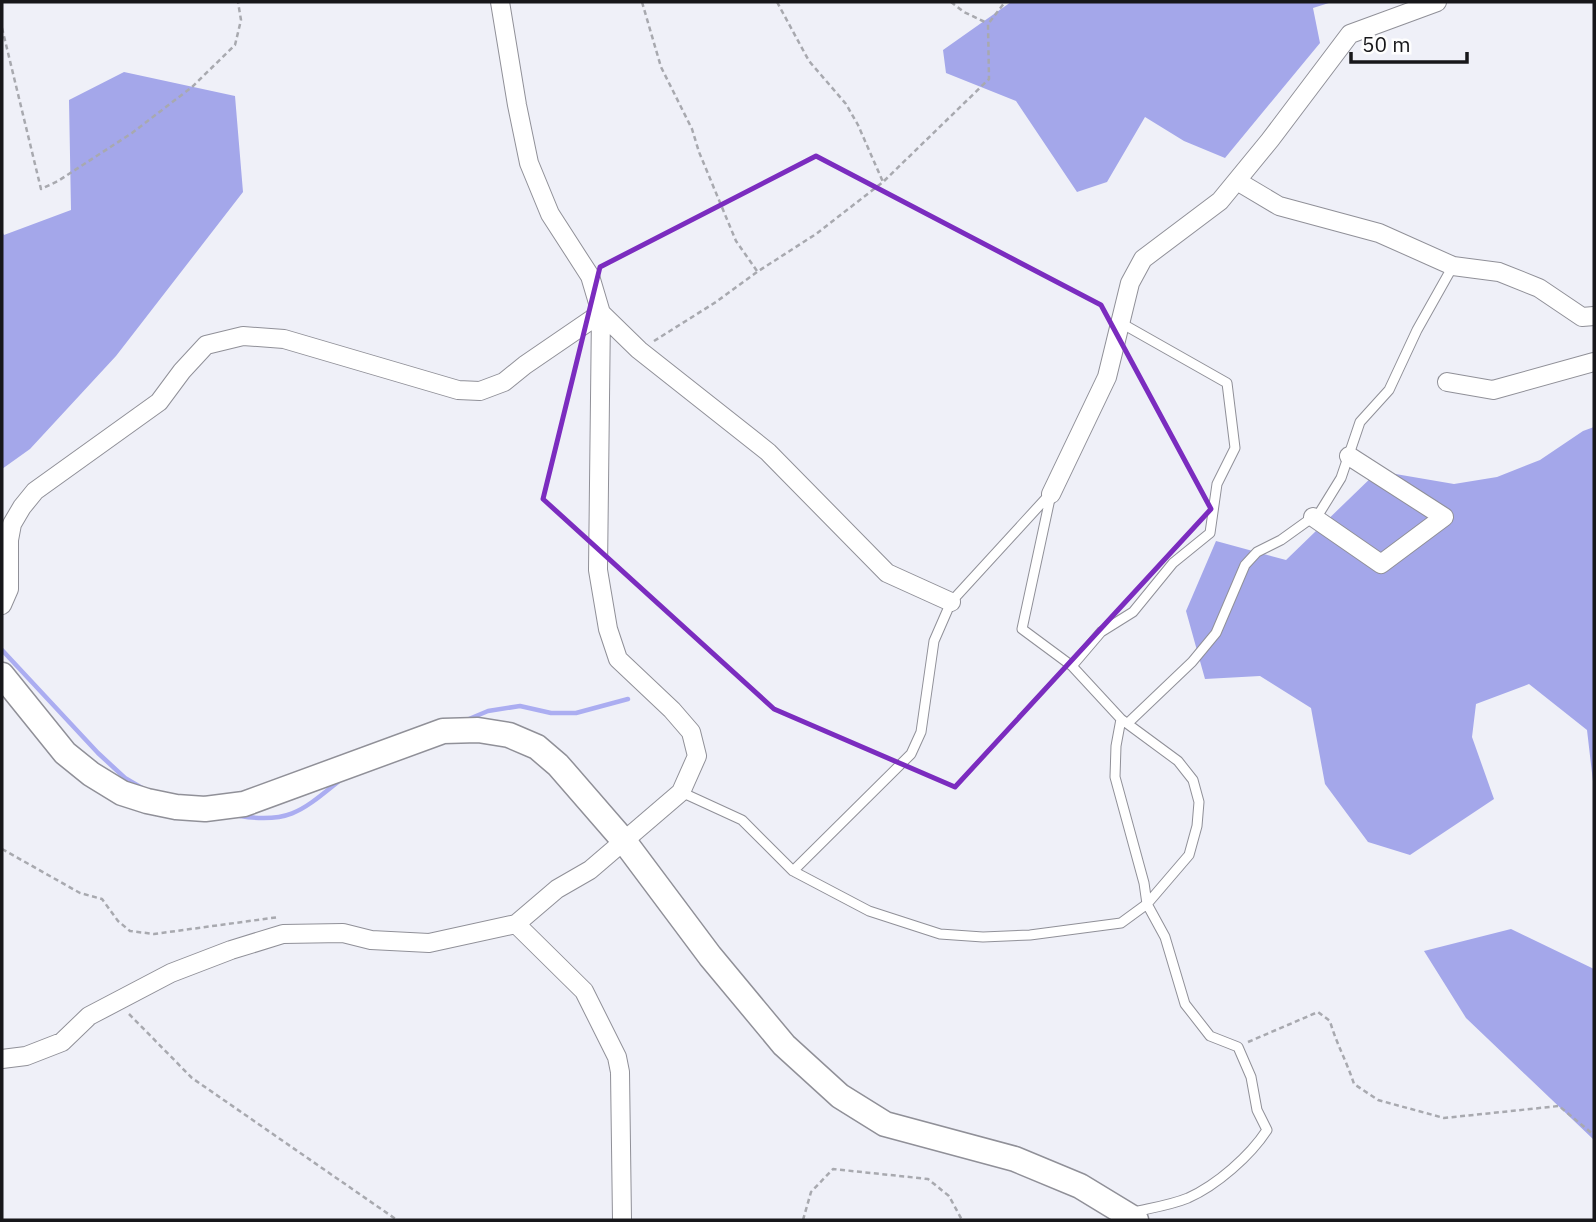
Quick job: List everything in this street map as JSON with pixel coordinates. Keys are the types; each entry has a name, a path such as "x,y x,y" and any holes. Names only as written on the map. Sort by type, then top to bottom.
{"street":[{"path":"2,1059 26,1056 62,1042 89,1016 172,973 231,950 283,934 343,933 370,940 429,943 516,924 556,890 590,870 681,792 696,756 691,732 672,710 618,659 608,629 598,570 601,313 590,276 550,214 529,163 500,2"},
{"path":"1051,494 1107,377 1130,283 1143,259 1220,201 1350,34 1437,2"},
{"path":"1237,181 1279,206 1379,233 1453,266 1499,272 1539,288 1582,317 1594,316"},
{"path":"601,313 639,350 768,452 887,573 951,602"},
{"path":"2,605 9,589 9,540 12,524 22,507 36,491 159,402 206,345 243,336 284,339 458,390 480,391 504,382 601,313"},
{"path":"1447,382 1493,390 1594,362"},
{"path":"1313,517 1381,564 1444,517 1349,456"},
{"path":"2,675 65,753 91,774 122,793 147,801 205,809 244,804 443,731 478,730 509,736 537,747 558,765 624,841 710,956 784,1045 840,1096 885,1124 1015,1159 1080,1186 1132,1217"},
{"path":"516,924 584,991 617,1057 620,1072 622,1220"}],"lane":[{"path":"1132,1217 1188,1198 1254,1150 1267,1130 1257,1111 1251,1077 1238,1047 1210,1036 1185,1004 1165,937 1147,904 1144,883 1115,777 1115,746 1124,721 1192,662 1216,633 1245,565 1257,552 1281,540 1320,512 1341,478 1360,422 1390,390 1453,266"},
{"path":"1072,666 1101,632 1133,612 1173,563 1210,533 1217,484 1235,448 1227,383 1121,323"},
{"path":"681,792 742,820 793,870 869,911 940,934 983,937 1081,929 1121,923 1147,904 1189,855 1197,826 1199,802 1193,779 1178,761 1124,721 1072,666 1022,629 1051,494"},
{"path":"793,870 911,754 921,732 934,641 951,602 1051,494"}],"path":[{"path":"2,28 41,188 58,181 132,133 192,87 235,45 241,20 238,2"},
{"path":"642,2 660,67 692,129 736,242 757,272"},
{"path":"777,2 809,61 846,104 883,183"},
{"path":"951,2 988,24"},
{"path":"639,350 816,234 883,183 989,79 988,24 1005,2"},
{"path":"2,849 80,893 102,900 117,921 130,931 154,934 290,917"},
{"path":"117,1001 192,1078 397,1220"},
{"path":"1238,1047 1318,1012 1330,1021 1354,1084 1378,1100 1444,1118 1559,1106 1594,1135"},
{"path":"803,1220 811,1192 833,1169 928,1179 949,1196 962,1220"}],"highlighted area":[{"path":"816,156 1101,305 1211,509 955,787 774,709 543,499 600,267"}],"shaded area":[{"path":"1011,2 1332,2 1313,8 1320,43 1225,158 1184,141 1145,117 1107,182 1077,192 1016,101 946,73 943,50"},
{"path":"124,72 235,96 243,192 116,356 30,449 2,469 2,231 4,235 71,210 69,100"},
{"path":"1594,427 1594,790 1587,730 1529,684 1476,704 1472,737 1494,799 1410,855 1368,842 1325,784 1311,708 1260,676 1205,679 1186,611 1216,541 1286,560 1378,471 1454,484 1497,477 1540,460 1583,431"},
{"path":"1511,929 1594,969 1594,1140 1466,1018 1424,951"}],"waterway":[{"path":"2,650 98,753 125,778 142,788"},
{"path":"469,719 488,711 520,706 551,713 576,713 628,699"},
{"path":"240,816 283,816 305,807 339,781"}]}
